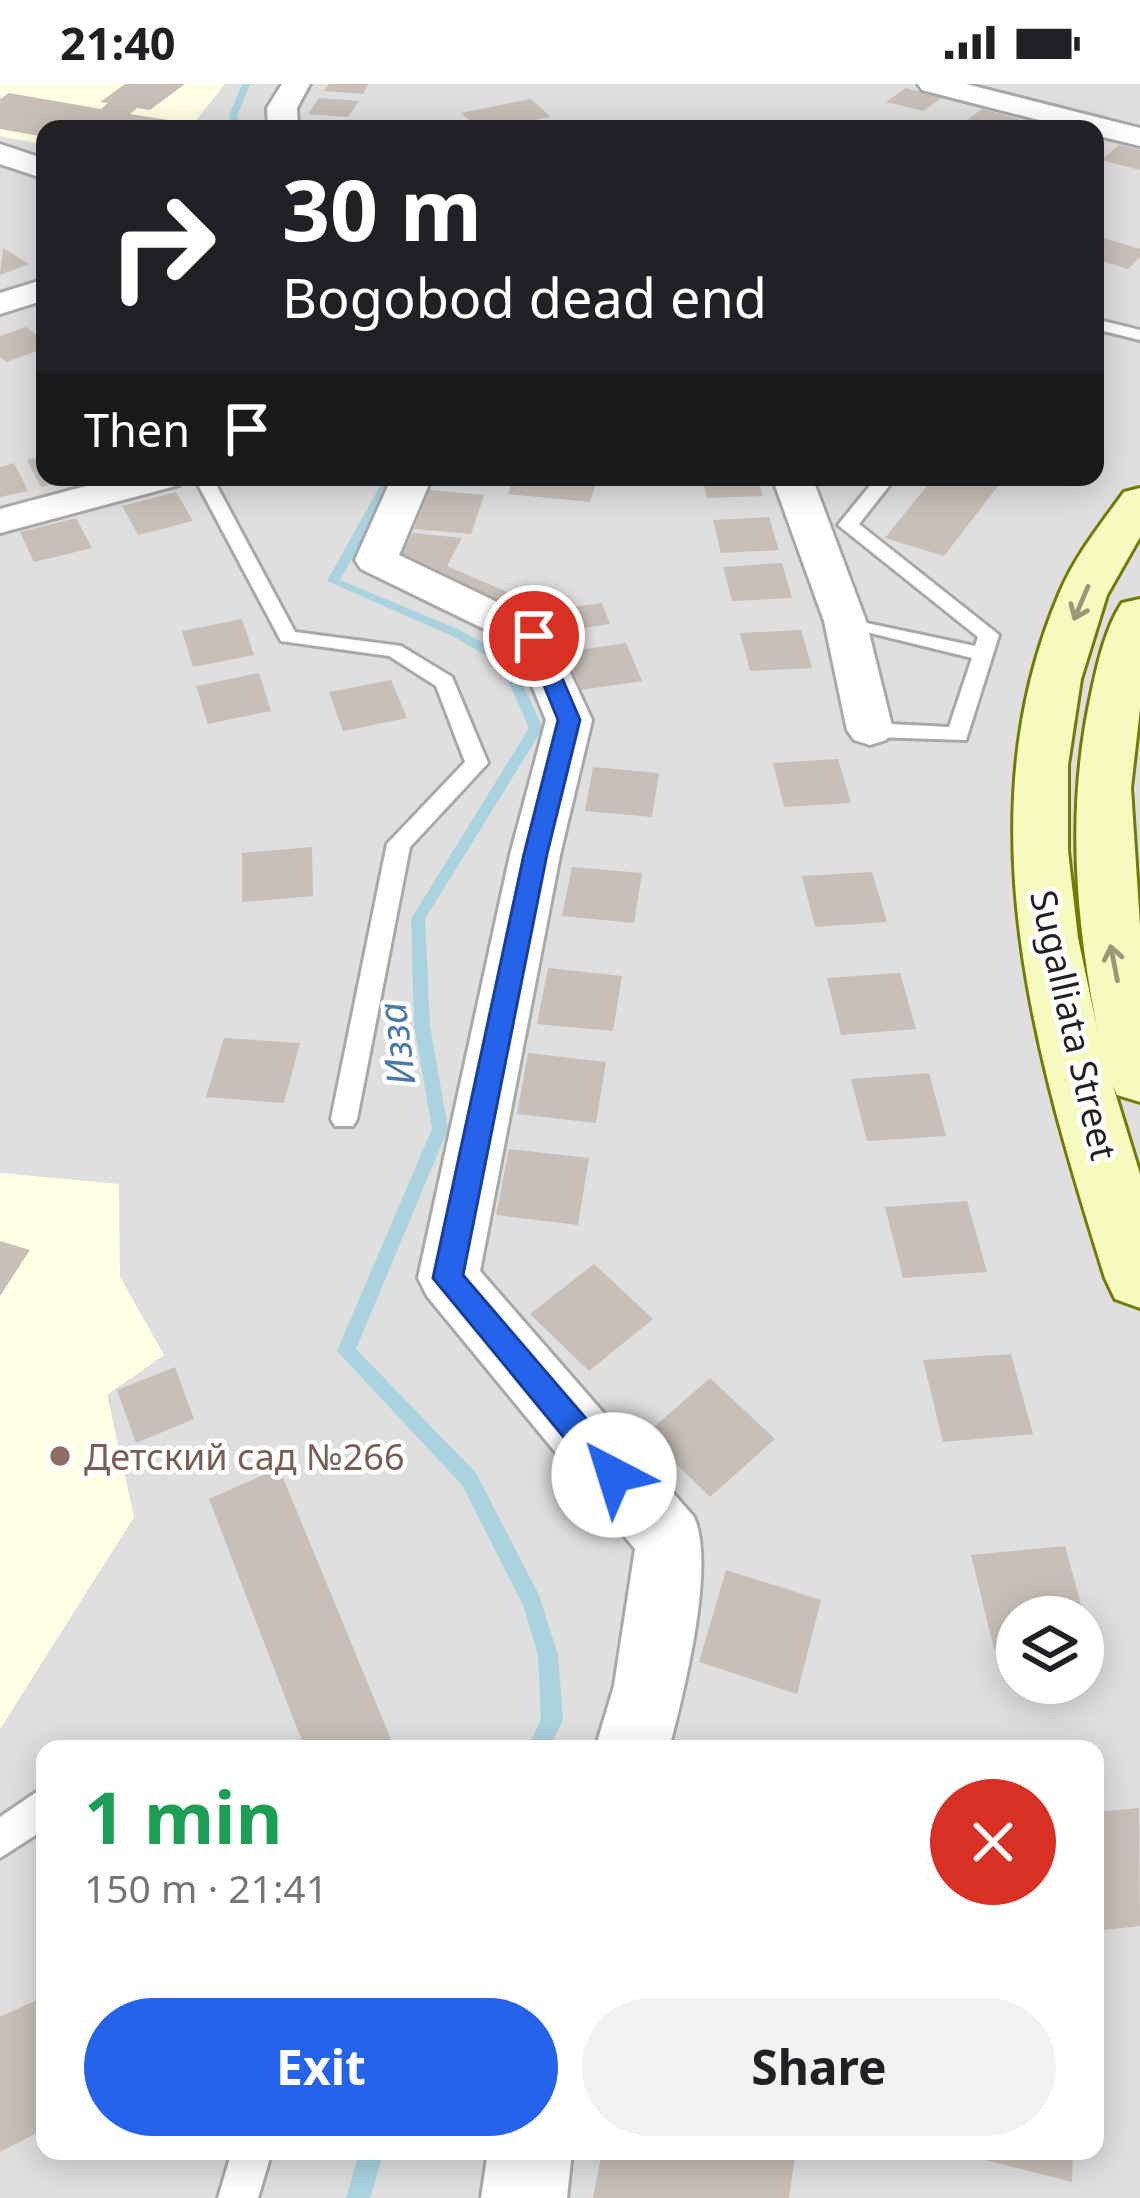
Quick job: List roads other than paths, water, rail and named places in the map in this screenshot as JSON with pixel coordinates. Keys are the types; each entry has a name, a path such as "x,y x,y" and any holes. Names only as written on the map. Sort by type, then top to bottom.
{"main road":[{"name":"Sugalliata Street","path":"1140,502 1102,559 1070,631 1047,713 1037,816 1039,874 1053,961 1079,1076 1140,1278"},
{"name":"Sugalliata Street","path":"1139,1065 1110,942 1100,808 1125,729 1116,684 1140,614"}],"street":[{"path":"283,120 282,108 296,84"},
{"path":"932,84 977,89 1082,120"},
{"path":"939,117 977,89"},
{"path":"1104,126 1140,137"},
{"path":"0,153 36,167"},
{"path":"0,304 36,292"},
{"path":"0,521 131,486"},
{"path":"408,486 376,560 534,636 569,720 536,854 448,1278 670,1540 650,1686 635,1740"},
{"path":"795,486 845,621 870,730"},
{"path":"524,2198 529,2160"}],"lane":[{"path":"1104,326 1140,334"},
{"path":"208,486 288,637 394,650 445,682 477,763 399,844 344,1119"},
{"path":"870,730 958,735 988,635 848,525 880,486"},
{"path":"845,621 983,654"},
{"path":"0,1840 36,1811"},
{"path":"238,2198 249,2160"}],"waterway":[{"name":"Изза","path":"234,120 246,84"},
{"name":"Изза","path":"386,486 333,581 456,633 505,661 536,728 418,919 422,1025 440,1129 346,1351 469,1479 532,1602 548,1655 552,1720 542,1740"},
{"name":"Изза","path":"358,2198 369,2160"}],"place":[{"name":"Детский сад №266","path":"60,1456"}]}
